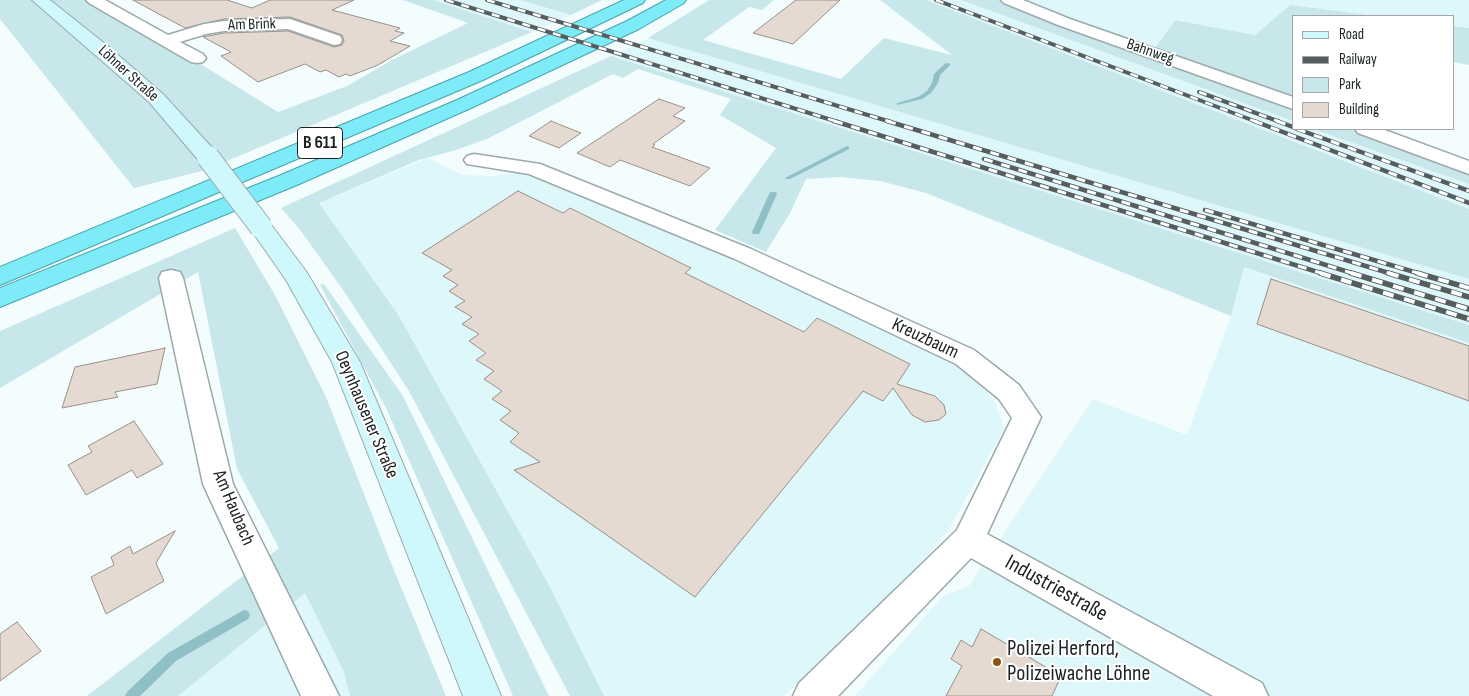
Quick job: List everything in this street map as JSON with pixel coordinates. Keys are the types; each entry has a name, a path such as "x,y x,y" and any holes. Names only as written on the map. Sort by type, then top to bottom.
{"highway":[{"name":"B 611","path":"0,277 476,76 636,0"},
{"name":"B 611","path":"0,298 289,180 464,104 633,24 678,0"},
{"name":"B 611","path":"0,317 202,231 289,180"}],"main road":[{"name":"Löhner Straße","path":"40,0 103,51 156,98 208,157"},
{"name":"Oeynhausener Straße","path":"208,157 297,277 346,362 482,696"}],"street":[{"path":"94,0 197,58"},
{"name":"Bahnweg","path":"1009,0 1064,22 1292,103"},
{"name":"Am Brink","path":"168,40 204,29 224,26 274,24 290,24 334,40"},
{"path":"1368,130 1469,168"},
{"name":"Kreuzbaum","path":"474,160 533,168 743,254 965,357 1010,392 1027,417 968,540 812,696"},
{"name":"Am Haubach","path":"172,278 218,484 320,696"},
{"name":"Industriestraße","path":"968,540 1249,696"}],"shaded area":[{"path":"433,0 520,0 571,15 532,32"},
{"path":"926,0 961,0 1292,121 1292,130 1316,130 1469,184 1469,209"},
{"path":"1001,0 1469,0 1469,28 1454,26 1454,15 1369,15 1290,5 1255,35 1175,20 1153,51"},
{"path":"649,38 1469,279 1469,325 611,56"},
{"path":"428,158 463,175 492,176 521,172 719,251 970,372 995,402 1004,428 949,530 899,588 784,696 604,696 550,587 399,316 319,203"},
{"path":"1243,267 1469,343 1469,696 855,696 943,596 969,586 1093,399 1187,435 1231,316"},
{"path":"305,593 344,672 350,696 178,696"}],"green space":[{"path":"0,0 86,0 191,58 278,112 347,86 394,59 468,23 403,0 433,0 532,32 206,170 134,188 0,19"},
{"path":"520,0 602,0 571,15"},
{"path":"709,0 774,0 762,10 749,7 703,40 841,79 884,38 952,55 880,0 926,0 1469,209 1469,279 648,38"},
{"path":"961,0 1001,0 1292,106 1292,121"},
{"path":"1290,5 1369,15 1292,15 1292,100 1153,51 1175,20 1255,35"},
{"path":"1454,26 1469,28 1469,65 1454,62"},
{"path":"611,56 1469,325 1469,343 1244,267 1231,316 926,193 880,181 840,177 806,179 790,213 766,252 715,230 776,148 720,115 731,99 638,69 623,78 613,74 489,138 456,150 419,160 319,203 399,316 550,587 604,696 570,696 409,391 343,290 301,231 281,208"},
{"path":"1316,130 1358,130 1469,171 1469,184"},
{"path":"235,228 275,295 326,397 446,696 350,696 344,672 305,593 178,696 87,696 279,548 237,469 198,272 0,388 0,331"},
{"path":"324,284 403,396 549,696 513,696 386,408 320,285"}],"building":[{"path":"133,0 227,0 252,8 270,0 354,0 332,10 400,28 395,31 404,33 390,41 410,46 378,65 350,76 346,74 339,77 326,70 320,72 305,64 258,82 221,56 231,52 203,37 224,33 288,31 334,47 342,45 344,41 342,35 290,17 224,19 185,28"},
{"path":"796,0 840,0 793,44 753,33"},
{"path":"659,99 685,108 673,116 685,121 653,144 655,145 652,147 710,168 690,186 620,160 610,167 577,153"},
{"path":"551,121 581,133 559,148 529,136"},
{"path":"518,191 563,213 570,208 691,268 685,273 804,332 817,318 910,364 897,384 935,396 944,405 946,414 939,420 925,422 912,415 893,388 883,401 863,391 695,597 514,470 540,462 510,442 519,433 500,420 511,411 492,399 502,391 484,379 494,371 476,360 486,353 469,341 479,334 462,324 472,317 455,307 465,301 449,291 458,285 443,276 452,270 422,253"},
{"path":"1271,279 1469,346 1469,401 1257,324"},
{"path":"165,348 157,384 115,392 118,397 62,408 75,367"},
{"path":"134,421 163,464 137,478 132,470 86,495 68,465 92,452 88,446"},
{"path":"175,531 156,563 164,581 106,614 91,577 114,565 111,557 130,546 133,554"},
{"path":"17,622 41,651 0,681 0,634"},
{"name":"Polizei Herford, Polizeiwache Löhne","path":"981,629 1061,676 1052,696 946,696 962,666 951,659 961,640 972,647"}],"waterway":[{"path":"899,104 920,98 929,92 935,83 937,74 948,64"},
{"path":"788,178 847,148"},
{"path":"756,232 773,194"},
{"path":"131,696 172,657 244,615"}],"railway":[{"path":"446,0 838,122"},
{"path":"487,0 891,122"},
{"path":"936,0 1257,122"},
{"path":"1199,92 1280,122"},
{"path":"834,121 1324,274"},
{"path":"887,121 1392,274"},
{"path":"1254,121 1469,203"},
{"path":"1277,121 1292,127"},
{"path":"1300,130 1469,191"},
{"path":"984,159 1355,274"},
{"path":"1205,210 1421,274"},
{"path":"1320,273 1469,319"},
{"path":"1351,273 1469,309"},
{"path":"1388,273 1469,297"},
{"path":"1417,273 1469,288"}],"place":[{"name":"Polizei Herford, Polizeiwache Löhne","path":"997,662"}]}
